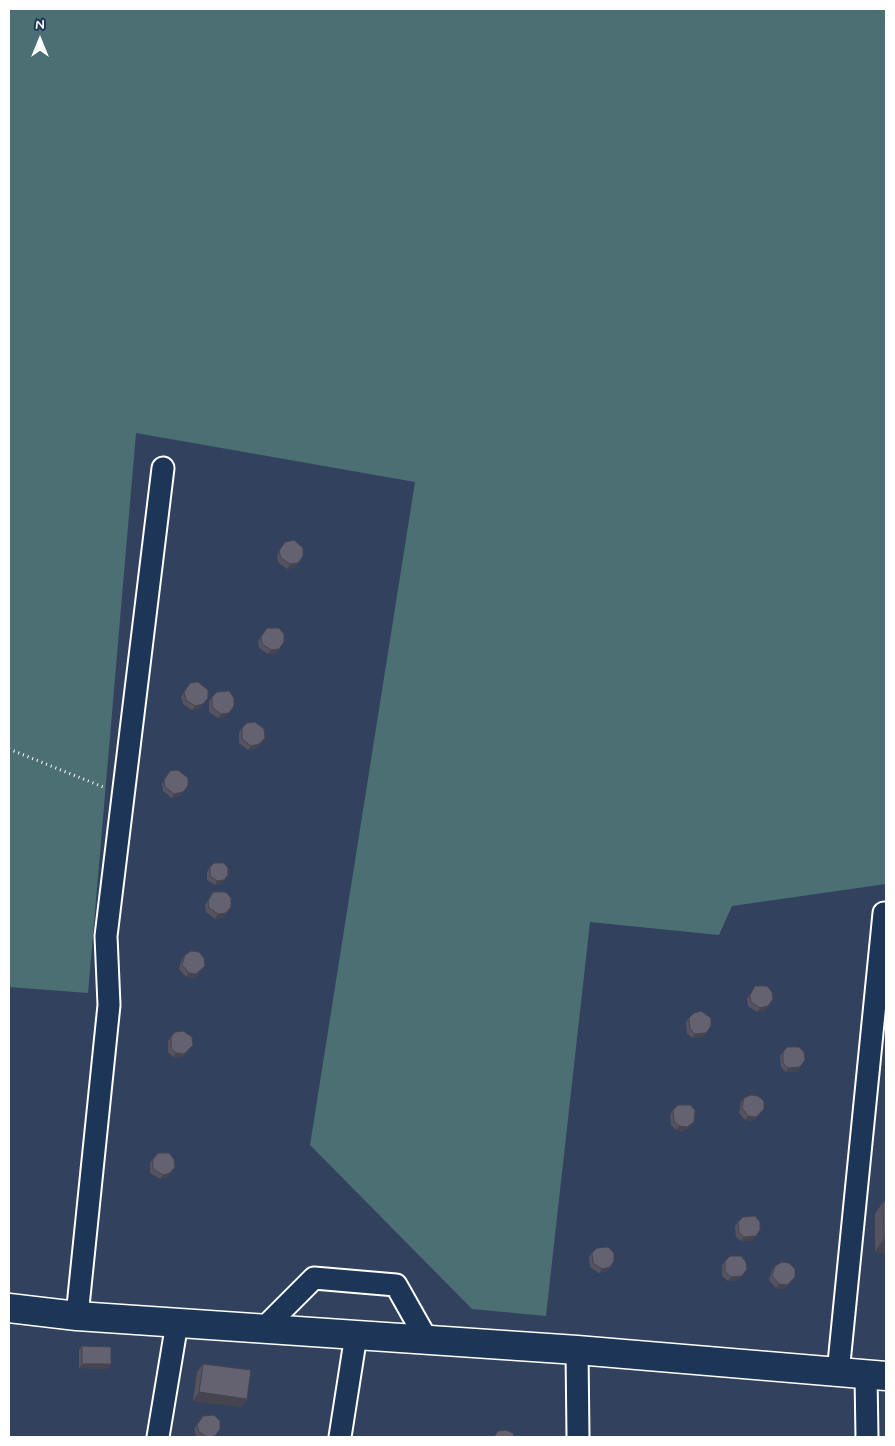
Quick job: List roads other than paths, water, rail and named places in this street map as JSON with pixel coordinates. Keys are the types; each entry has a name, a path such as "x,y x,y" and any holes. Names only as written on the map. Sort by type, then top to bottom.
{"main road":[{"path":"9,1308 77,1316 577,1350 876,1376"}],"street":[{"path":"77,1316 109,1005 106,936 163,468"},
{"path":"838,1373 884,913"},
{"path":"263,1329 314,1278 396,1285 427,1340"},
{"path":"158,1437 177,1323"},
{"path":"340,1437 356,1335"},
{"path":"577,1350 578,1437"},
{"path":"867,1437 876,1376"}]}
